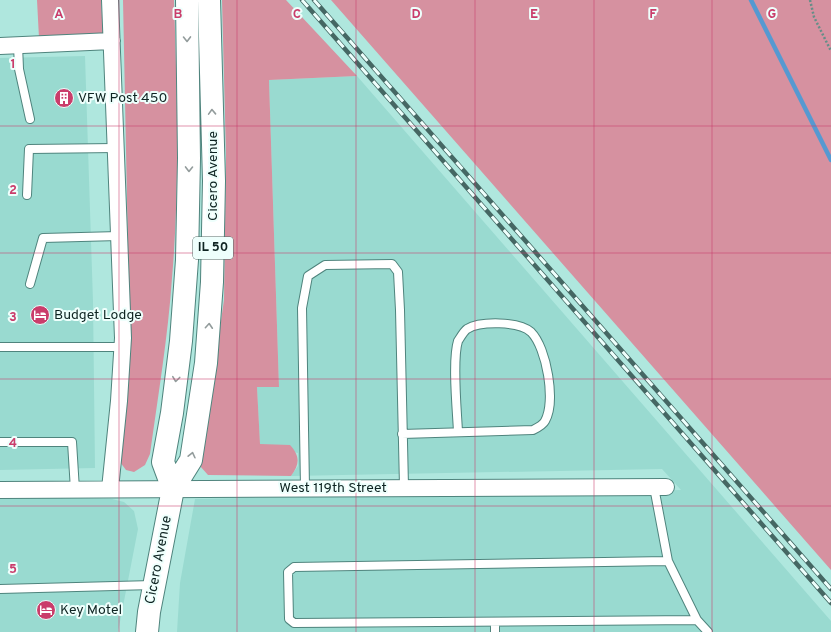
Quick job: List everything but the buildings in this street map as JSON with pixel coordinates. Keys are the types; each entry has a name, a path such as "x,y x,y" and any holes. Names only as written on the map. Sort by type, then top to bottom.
{"main road":[{"name":"Cicero Avenue","path":"173,489 163,462 172,413 181,341 187,260 189,158 187,0"},
{"name":"Cicero Avenue","path":"147,632 154,585 173,489 191,460 207,356 212,282 214,181 209,0"}],"street":[{"path":"110,0 122,347 120,401 110,489"},
{"path":"0,46 112,41"},
{"name":"West 119th Street","path":"0,490 660,487"}],"lane":[{"path":"18,45 19,69 30,119"},
{"path":"27,195 29,149 116,148"},
{"path":"30,284 43,238 119,236"},
{"path":"304,488 302,308 308,276 325,265 392,264 398,272 404,487"},
{"path":"402,434 533,430 545,423 549,410 548,365 542,350 531,332 517,325 500,323 477,325 465,329 458,341 456,360 458,432"},
{"path":"0,347 122,347"},
{"path":"0,442 72,442 75,490"},
{"path":"660,487 668,561 697,620 708,632"},
{"path":"668,561 294,567 288,572 289,619 294,623 697,620"},
{"path":"0,589 154,585"},
{"path":"494,622 495,632"}],"path":[{"path":"810,0 814,17 831,51"}],"shaded area":[{"path":"37,0 101,0 103,35 39,38"},
{"path":"123,0 174,0 176,70 177,174 175,243 168,322 150,454 145,465 134,472 126,470 120,462 119,448 128,386 129,299"},
{"path":"222,0 286,0 357,76 269,80 279,387 257,387 260,444 290,445 296,453 298,460 296,468 291,476 208,475 200,466 224,300 226,155"},
{"path":"331,0 831,0 831,570"},
{"path":"85,56 93,302 95,468 0,470 0,58"},
{"path":"357,76 831,621 831,632 177,632 180,583 195,499 681,490 662,469 291,476 298,466 298,453 260,445 257,387 279,386 269,80"},
{"path":"0,497 112,499 124,502 134,511 138,529 118,632 0,632"}],"waterway":[{"path":"751,0 831,160"}],"railway":[{"path":"302,0 831,603"},
{"path":"314,0 831,589"}],"place":[{"name":"VFW Post 450","path":"64,98"},
{"name":"Budget Lodge","path":"40,315"},
{"name":"Key Motel","path":"46,610"}]}
